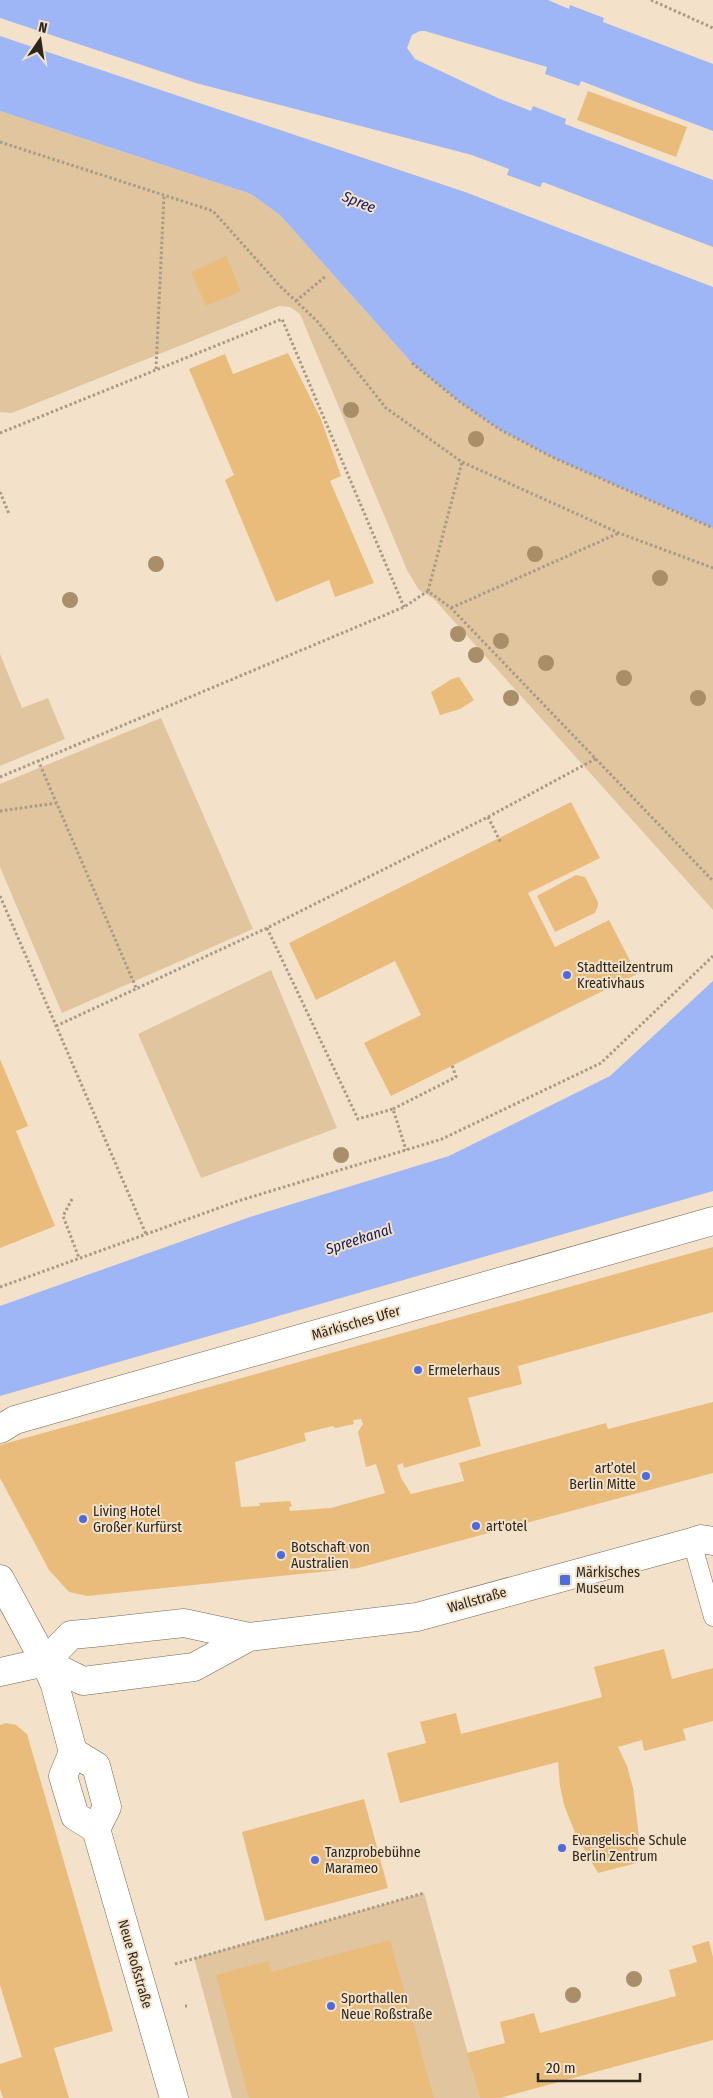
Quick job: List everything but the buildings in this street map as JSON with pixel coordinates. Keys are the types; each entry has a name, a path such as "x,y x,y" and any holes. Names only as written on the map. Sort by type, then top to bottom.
{"street":[{"name":"Märkisches Ufer","path":"0,1429 15,1420 713,1221"},
{"name":"Wallstraße","path":"249,1637 194,1666 83,1681 45,1662 71,1635 93,1632 184,1623 249,1637 417,1617 705,1538"},
{"name":"Neue Roßstraße","path":"0,1579 45,1662 55,1685 73,1752 96,1766 107,1807 96,1829 174,2098"},
{"path":"0,1672 45,1662"}],"lane":[{"path":"705,1538 713,1617"}],"path":[{"path":"651,0 713,28"},
{"path":"0,142 213,211 280,286 317,321 386,408 462,462 619,533 713,568"},
{"path":"156,369 164,194"},
{"path":"296,301 326,276"},
{"path":"0,433 282,319 404,607"},
{"path":"412,363 460,402 499,429 552,456 713,528"},
{"path":"0,776 404,607 428,591 462,462"},
{"path":"0,492 9,514"},
{"path":"451,608 619,533"},
{"path":"428,591 451,608 713,881"},
{"path":"56,1026 137,990 266,928 488,817 597,758"},
{"path":"38,760 137,990"},
{"path":"0,811 57,803"},
{"path":"488,817 501,842"},
{"path":"0,896 146,1234"},
{"path":"266,928 358,1119 393,1109 456,1077 452,1065"},
{"path":"0,1287 238,1201 442,1139 601,1063 713,956"},
{"path":"393,1109 406,1150"},
{"path":"72,1199 63,1216 79,1258"},
{"path":"175,1964 424,1893"}],"shaded area":[{"path":"0,111 251,194 280,215 412,363 460,402 499,429 552,457 713,528 713,910 434,599 419,590 407,570 300,314 290,307 279,306 12,413 0,412"},
{"path":"0,654 22,708 48,698 65,739 0,766"},
{"path":"161,718 253,929 62,1013 0,867 0,784"},
{"path":"271,970 337,1128 201,1178 138,1034"},
{"name":"Sporthallen Neue Roßstraße","path":"424,1893 480,2098 232,2098 194,1958"}],"water":[{"path":"0,0 548,0 569,9 570,5 604,18 603,22 713,64 713,131 581,81 579,86 545,74 547,67 425,31 412,35 407,48 415,59 500,99 531,111 533,106 566,119 565,124 713,180 713,247 543,182 540,187 507,175 509,169 472,155 196,83 0,18"},
{"name":"Spree","path":"0,36 465,192 713,287 713,528 552,457 499,429 460,402 412,363 280,215 251,194 0,111"},
{"name":"Spreekanal","path":"713,981 713,1191 0,1396 0,1306 250,1217 449,1156 610,1076"}],"place":[{"name":"Stadtteilzentrum Kreativhaus","path":"567,975"},
{"name":"Ermelerhaus","path":"418,1370"},
{"name":"art’otel Berlin Mitte","path":"646,1476"},
{"name":"Living Hotel Großer Kurfürst","path":"83,1519"},
{"name":"art'otel","path":"476,1526"},
{"name":"Botschaft von Australien","path":"281,1555"},
{"name":"Märkisches Museum","path":"565,1580"},
{"name":"Evangelische Schule Berlin Zentrum","path":"562,1848"},
{"name":"Tanzprobebühne Marameo","path":"315,1860"},
{"name":"Sporthallen Neue Roßstraße","path":"331,2006"}]}
